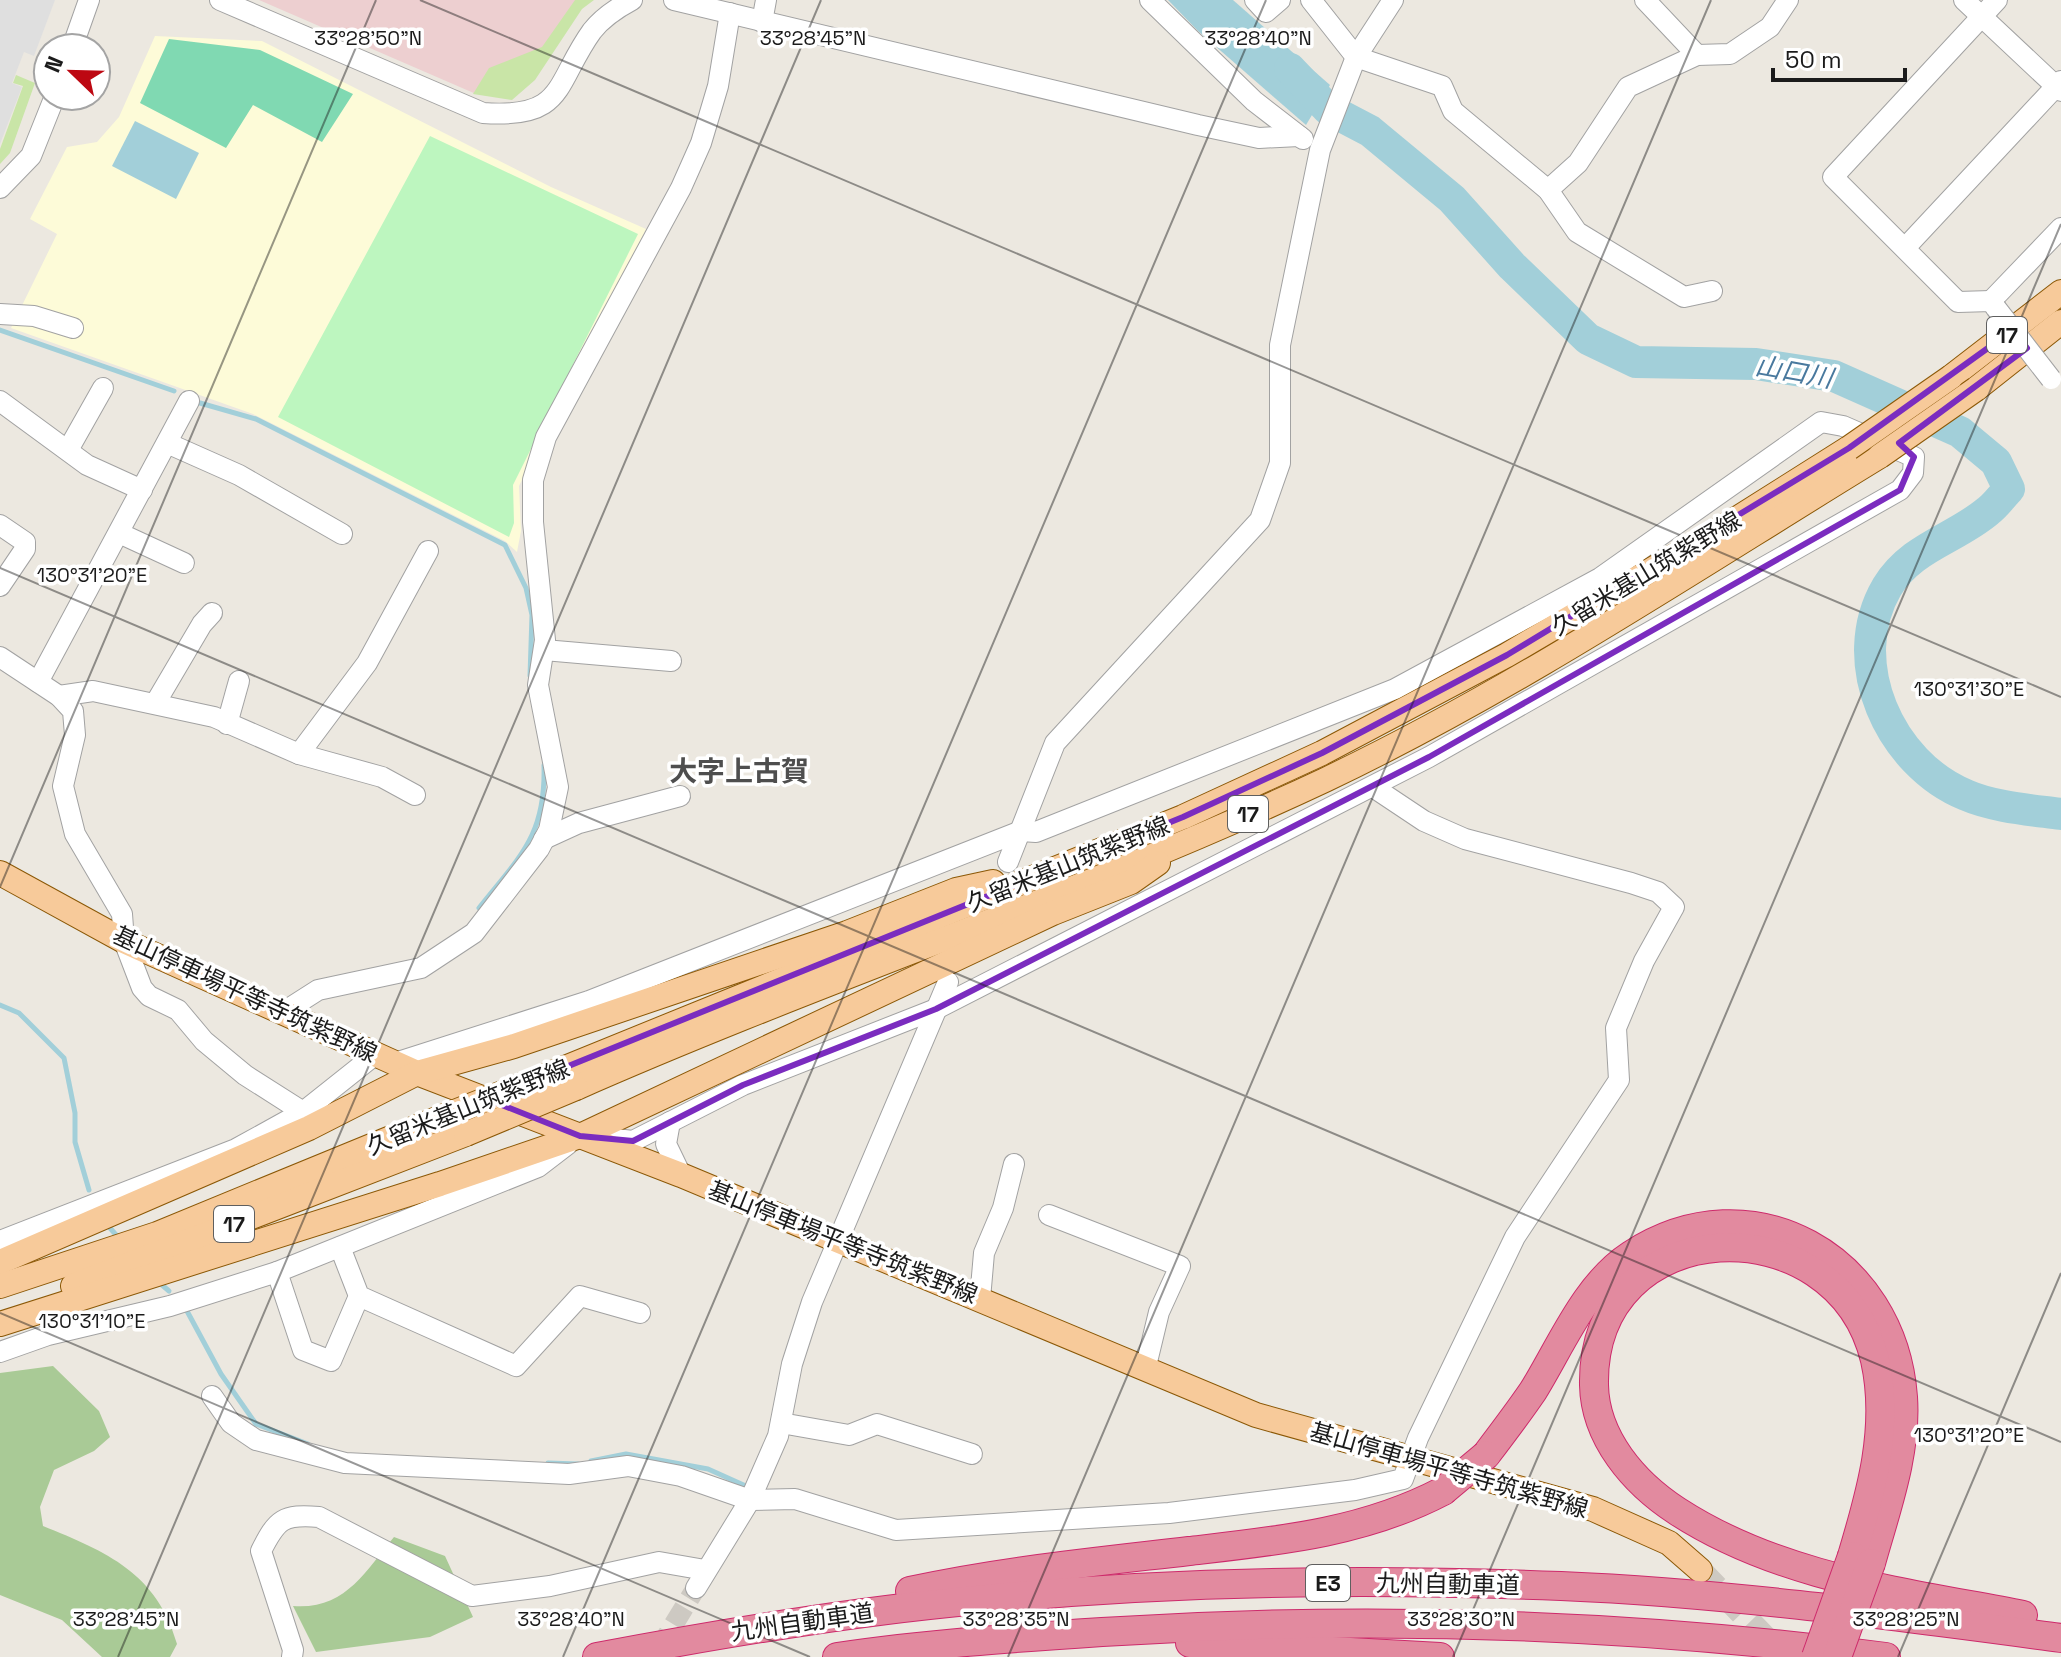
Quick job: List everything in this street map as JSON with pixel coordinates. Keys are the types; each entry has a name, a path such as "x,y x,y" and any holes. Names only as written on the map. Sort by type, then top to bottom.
{"highway":[{"path":"706,1637 981,1575 1302,1538 1402,1513 1443,1491 1486,1455 1532,1392 1595,1292 1629,1256 1660,1239 1720,1224 1780,1232 1830,1257 1853,1277 1876,1305 1899,1366 1902,1432 1896,1471 1862,1560 1816,1657"},
{"path":"1837,1657 1862,1560 1874,1481 1880,1393 1874,1358 1861,1325 1843,1298 1822,1277 1792,1259 1731,1245 1678,1254 1653,1268 1624,1291 1608,1315 1597,1342 1594,1393 1608,1440 1643,1485 1677,1511 1766,1557 1812,1572 2061,1623"},
{"name":"九州自動車道","path":"597,1657 859,1613 1019,1596 1327,1583 1563,1587 1675,1594 1794,1605 2061,1638"},
{"name":"九州自動車道","path":"837,1657 1036,1636 1326,1621 1689,1635 1886,1657"},
{"path":"1036,1636 1400,1652 1440,1657"}],"main road":[{"name":"久留米基山筑紫野線","path":"0,1286 157,1234 1183,817 1375,725 1520,647 1719,530 2058,309"},
{"name":"久留米基山筑紫野線","path":"0,1310 93,1279 466,1134 712,1028 936,943 1201,835 1327,778 1516,677 1880,456 1976,389 2058,309"},
{"path":"0,1324 440,1184 580,1136 1053,913 1131,882 1201,835"},
{"path":"0,1262 309,1128 396,1063 514,1046 847,933 956,890 1051,870"},
{"name":"基山停車場平等寺筑紫野線","path":"0,873 124,941 396,1063 681,1175 1146,1366 1256,1415 1593,1509 1669,1543 1700,1570"}],"street":[{"path":"78,32 89,0"},
{"path":"220,0 483,113 514,115 541,106 562,87 592,31 612,11 632,0"},
{"path":"674,0 1198,125 1259,138 1299,136 1322,141"},
{"path":"762,22 766,0"},
{"path":"1150,0 1254,101 1299,136"},
{"path":"1255,0 1266,12 1280,0"},
{"path":"1311,0 1356,57 1442,86 1453,111 1548,190 1577,232 1684,297 1712,291"},
{"path":"1008,862 1055,743 1260,520 1280,463 1280,345 1322,141 1344,95 1356,57 1393,0"},
{"path":"1645,0 1697,55"},
{"path":"1548,190 1578,163 1628,87 1697,55 1730,54 1770,27 1788,0"},
{"path":"1905,248 2059,86 1964,0"},
{"path":"1997,0 1833,177 1958,302 1994,305 2056,384"},
{"path":"282,1013 318,990 421,968 474,933 544,839 558,787 538,685 544,650 533,480 546,437 681,188 701,143 718,86 730,13"},
{"path":"0,188 31,156 49,112"},
{"path":"1994,305 2061,228"},
{"path":"0,314 34,316 73,328"},
{"path":"68,450 103,388"},
{"path":"0,401 87,465 142,490"},
{"path":"38,682 189,401"},
{"path":"0,1241 236,1149 396,1063 589,1001 1021,831 1036,832 1397,694 1600,578 1821,422 1843,426 1914,457 1913,473 1900,490 1425,750 1373,787 936,1009 743,1085 633,1141 580,1136 538,1167 277,1272 170,1306 48,1335 0,1352"},
{"path":"167,443 239,475 342,534"},
{"path":"0,525 25,542 25,549 0,586"},
{"path":"119,533 184,563"},
{"path":"299,754 367,663 428,551"},
{"path":"156,702 202,624 212,613"},
{"path":"544,650 671,661"},
{"path":"0,657 59,696 73,711 75,735 63,786 75,834 122,914 124,941 142,988 149,996 178,1010 204,1041 245,1075 303,1112"},
{"path":"227,724 239,681"},
{"path":"59,696 93,691 156,702 214,717 299,754 382,777 415,795"},
{"path":"212,1396 231,1423 256,1440 345,1463 569,1474 628,1466 681,1476 750,1500 795,1499 896,1530 1169,1513 1355,1490 1403,1479 1515,1237 1619,1080 1616,1028 1644,961 1674,907 1658,892 1631,883 1465,839 1424,821 1373,787"},
{"path":"544,839 579,823 680,796"},
{"path":"292,1657 293,1650 261,1551 273,1528 291,1514 319,1517 472,1596 550,1586 659,1562 700,1579 750,1500 781,1423 792,1364 812,1302 948,982"},
{"path":"670,1122 666,1144 681,1175"},
{"path":"980,1299 984,1253 1003,1208 1014,1164"},
{"path":"1049,1215 1180,1266 1159,1312 1146,1366"},
{"path":"277,1272 303,1350 331,1361 359,1296 340,1247"},
{"path":"359,1296 516,1366 580,1296 640,1313"},
{"path":"781,1423 849,1435 877,1424 972,1454"}],"highlighted area":[{"path":"2013,330 2027,348 1899,443 1914,457 1900,490 1429,757 936,1009 743,1085 633,1141 580,1136 487,1099 1183,817 1322,753 1507,655 1849,448"}],"shaded area":[{"path":"0,0 55,0 43,32 32,32 32,55 24,52 12,83 22,87 0,144"},
{"path":"259,0 588,0 552,49 476,94"},
{"path":"155,36 262,41 551,187 646,229 519,486 521,531 517,552 505,541 253,414 11,328 57,234 30,219 67,147 97,142 119,117"}],"green space":[{"path":"575,0 594,0 582,9 535,80 512,100 473,94 489,68 542,47"},
{"path":"169,39 260,50 353,94 322,142 253,105 226,148 140,103"},
{"path":"16,75 32,82 32,91 10,153 0,164 0,149 23,86 13,83"},
{"path":"430,136 638,234 513,485 514,523 509,537 278,417"},
{"path":"53,1366 99,1411 110,1437 94,1451 54,1470 40,1507 43,1526 108,1556 143,1582 157,1599 177,1644 170,1657 102,1657 62,1620 0,1595 0,1373"},
{"path":"394,1537 445,1556 473,1617 430,1637 316,1652 293,1606 311,1606 340,1595 363,1575"}],"water":[{"path":"1168,0 1233,0 1330,85 1306,125 1198,31"},
{"path":"135,121 199,153 176,199 112,166"}],"waterway":[{"name":"山口川","path":"1290,69 1328,109 1370,131 1452,199 1512,266 1588,339 1636,362 1756,364 1834,376 1960,432 1996,462 2009,489 1975,521 1908,562 1887,587 1875,616 1870,647 1873,678 1882,708 1896,735 1915,760 1939,780 1966,795 1988,802 2061,814"},
{"path":"0,330 174,391"},
{"path":"200,403 256,419 505,545 526,588 532,615 530,676"},
{"path":"479,908 528,844 540,810 544,765"},
{"path":"0,1005 19,1013 64,1058 75,1113 75,1142 89,1190"},
{"path":"110,1228 117,1236"},
{"path":"162,1285 169,1291"},
{"path":"187,1311 221,1374 256,1424 308,1444"},
{"path":"591,1461 626,1454 708,1469 748,1487"},
{"path":"548,1463 578,1464"}],"tunnel":[{"path":"1700,1570 1779,1652"},
{"path":"658,1650 696,1588"}],"district":[{"name":"大字上古賀","path":"739,771"}]}
